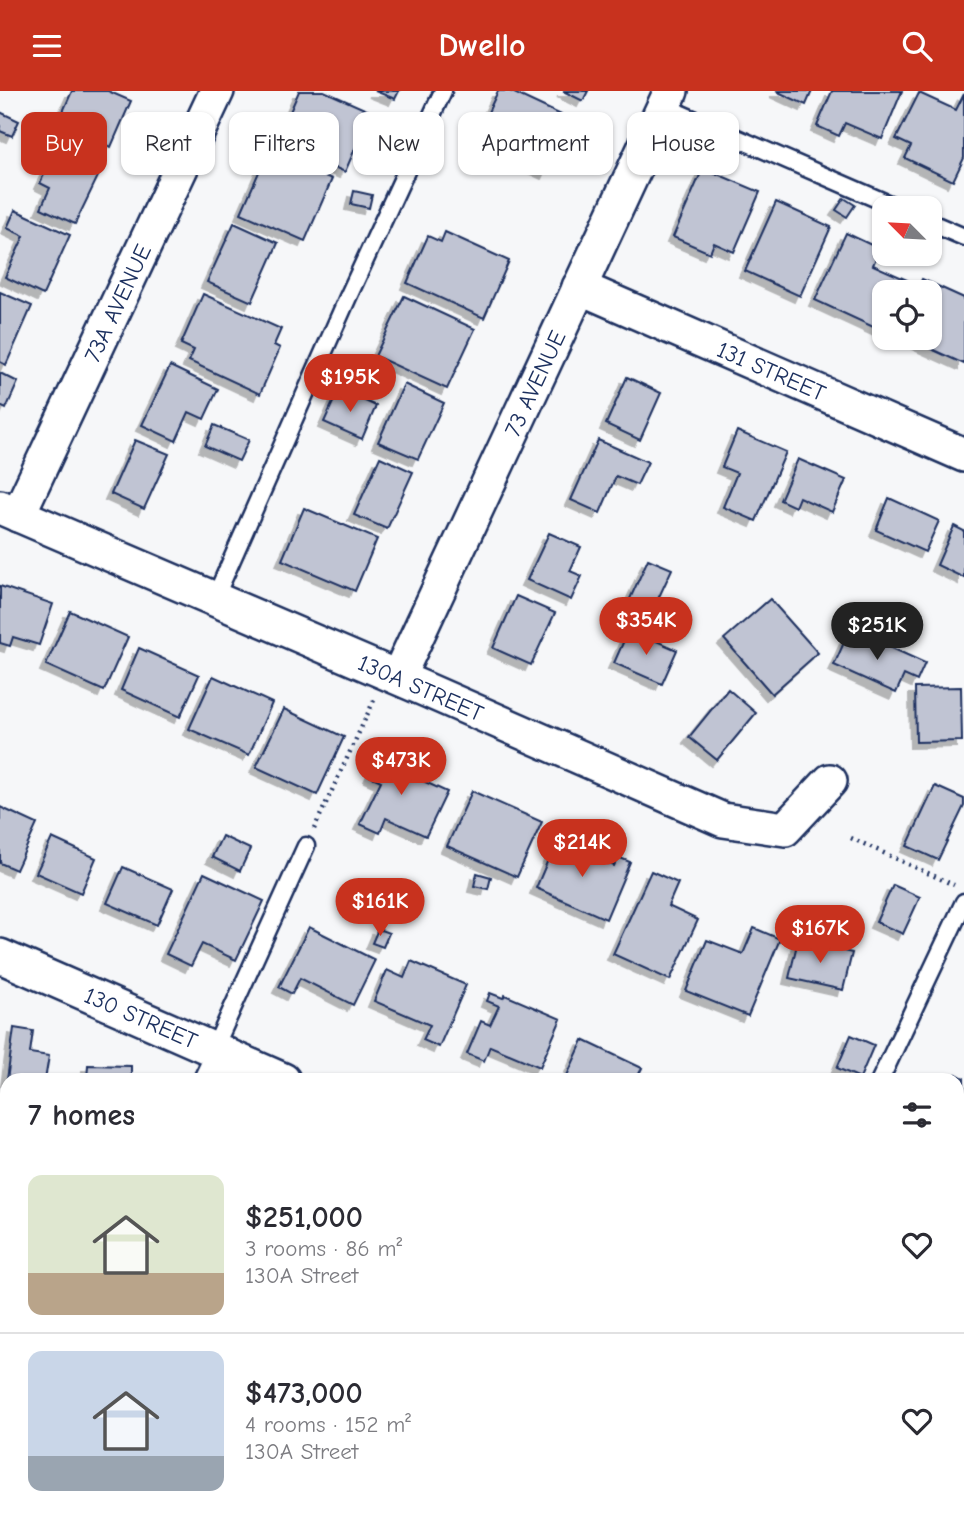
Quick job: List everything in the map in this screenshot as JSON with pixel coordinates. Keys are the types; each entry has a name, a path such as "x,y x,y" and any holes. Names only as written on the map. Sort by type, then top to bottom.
{"street":[{"name":"73A AVENUE","path":"9,511 217,91"},
{"name":"73 AVENUE","path":"387,686 667,99"},
{"name":"131 STREET","path":"579,287 964,455"},
{"name":"130A STREET","path":"9,511 214,600 387,686 723,820 785,829 830,781"},
{"name":"130 STREET","path":"0,956 216,1061 258,1073"}],"lane":[{"path":"214,600 348,297 443,91"},
{"path":"667,99 873,196"},
{"path":"942,228 964,237"},
{"path":"216,1061 306,846"},
{"path":"883,1073 964,902"}],"path":[{"path":"306,846 387,686"},
{"path":"851,838 964,890"}],"building":[{"path":"72,91 108,91 131,101 126,112 121,112 121,124 111,147 107,145 107,112 63,112"},
{"path":"299,91 324,91 371,112 353,112 353,154 345,172 339,169 339,112 290,112"},
{"path":"375,91 399,91 395,99"},
{"path":"498,91 510,91 555,112 488,112"},
{"path":"563,91 588,91 583,101"},
{"path":"776,91 812,91 806,105"},
{"path":"832,91 902,91 882,139 845,123 839,136 817,126"},
{"path":"919,93 956,110 964,94 964,158 953,181 905,158 911,146 896,139"},
{"path":"0,112 19,121 12,136 0,131"},
{"path":"44,175 99,175 75,224 41,208 50,188 40,183"},
{"path":"258,175 323,175 332,179 305,241 241,213"},
{"path":"700,175 720,175 760,192 734,252 714,243 710,253 673,237"},
{"path":"354,191 372,195 369,208 351,204"},
{"path":"844,198 855,205 847,217 836,210"},
{"path":"776,202 831,227 800,296 745,271"},
{"path":"15,210 70,235 43,295 5,277 24,236 7,228"},
{"path":"234,223 278,243 252,302 207,282"},
{"path":"445,232 509,261 484,318 407,283 428,236 441,242"},
{"path":"846,233 872,245 872,266 907,280 872,280 872,326 815,300"},
{"path":"942,288 964,298 964,364 933,350 942,350"},
{"path":"0,292 32,306 6,365 0,362"},
{"path":"203,294 281,329 274,345 280,348 260,394 189,361 194,350 181,344"},
{"path":"404,296 475,329 447,389 375,356"},
{"path":"170,366 218,389 204,419 189,412 176,441 142,425"},
{"path":"0,373 18,382 6,409 0,406"},
{"path":"627,377 661,393 640,440 606,424"},
{"path":"404,384 444,403 418,459 378,442"},
{"path":"339,389 376,406 362,439 324,422"},
{"path":"214,425 249,440 239,461 205,446"},
{"path":"737,431 786,452 756,521 723,507 737,473 722,467"},
{"path":"135,440 169,454 144,509 111,494"},
{"path":"598,440 648,462 637,485 616,476 600,513 571,500"},
{"path":"380,457 413,472 387,529 354,515"},
{"path":"798,459 846,480 832,512 799,497 795,507 780,500"},
{"path":"889,498 939,521 925,552 876,530"},
{"path":"304,508 377,539 355,591 282,560"},
{"path":"954,526 964,531 964,578 937,565"},
{"path":"549,533 581,547 570,571 582,576 571,600 527,580"},
{"path":"648,559 672,569 652,612 629,601"},
{"path":"0,586 53,604 39,645 13,637 10,646 0,643"},
{"path":"516,596 555,613 531,665 493,648"},
{"path":"770,599 818,653 772,694 724,639"},
{"path":"70,611 128,637 104,691 46,665"},
{"path":"629,629 677,650 662,684 614,663"},
{"path":"850,629 925,663 917,681 904,675 896,693 834,665"},
{"path":"139,648 199,675 180,717 121,690"},
{"path":"213,676 272,703 249,755 189,729"},
{"path":"961,687 962,741 916,742 915,688"},
{"path":"728,689 756,713 717,760 689,737"},
{"path":"284,709 344,737 317,795 256,767"},
{"path":"383,748 405,757 399,770 447,792 426,836 386,818 380,833 360,824 381,781 370,776"},
{"path":"935,786 964,799 964,806 938,860 907,846"},
{"path":"472,791 542,822 517,877 447,846"},
{"path":"0,807 37,824 16,870 0,863"},
{"path":"222,836 250,849 240,871 212,857"},
{"path":"52,838 96,858 81,893 36,873"},
{"path":"556,841 614,866 618,857 630,862 606,919 536,888"},
{"path":"123,867 173,889 157,925 107,903"},
{"path":"651,871 678,883 668,906 698,920 670,980 613,954"},
{"path":"204,873 264,901 236,960 202,944 191,966 166,954"},
{"path":"477,873 491,877 488,889 474,886"},
{"path":"893,885 920,897 903,934 876,922"},
{"path":"309,927 375,960 353,1005 300,978 292,994 279,987"},
{"path":"754,928 780,939 748,1016 686,991 707,940 743,954"},
{"path":"378,929 389,933 383,947 372,943"},
{"path":"798,940 852,953 843,990 789,978"},
{"path":"411,961 466,985 439,1047 423,1040 430,1025 374,1001 387,970 404,978"},
{"path":"490,993 503,998 505,995 561,1019 540,1067 490,1046 484,1061 467,1054 481,1021 490,1025 499,1006 487,1001"},
{"path":"14,1028 33,1031 30,1053 49,1056 46,1073 8,1073"},
{"path":"851,1035 874,1045 862,1073 848,1073 837,1068"},
{"path":"583,1040 642,1068 640,1073 568,1073"},
{"path":"88,1065 131,1066 131,1073 87,1073"}]}
